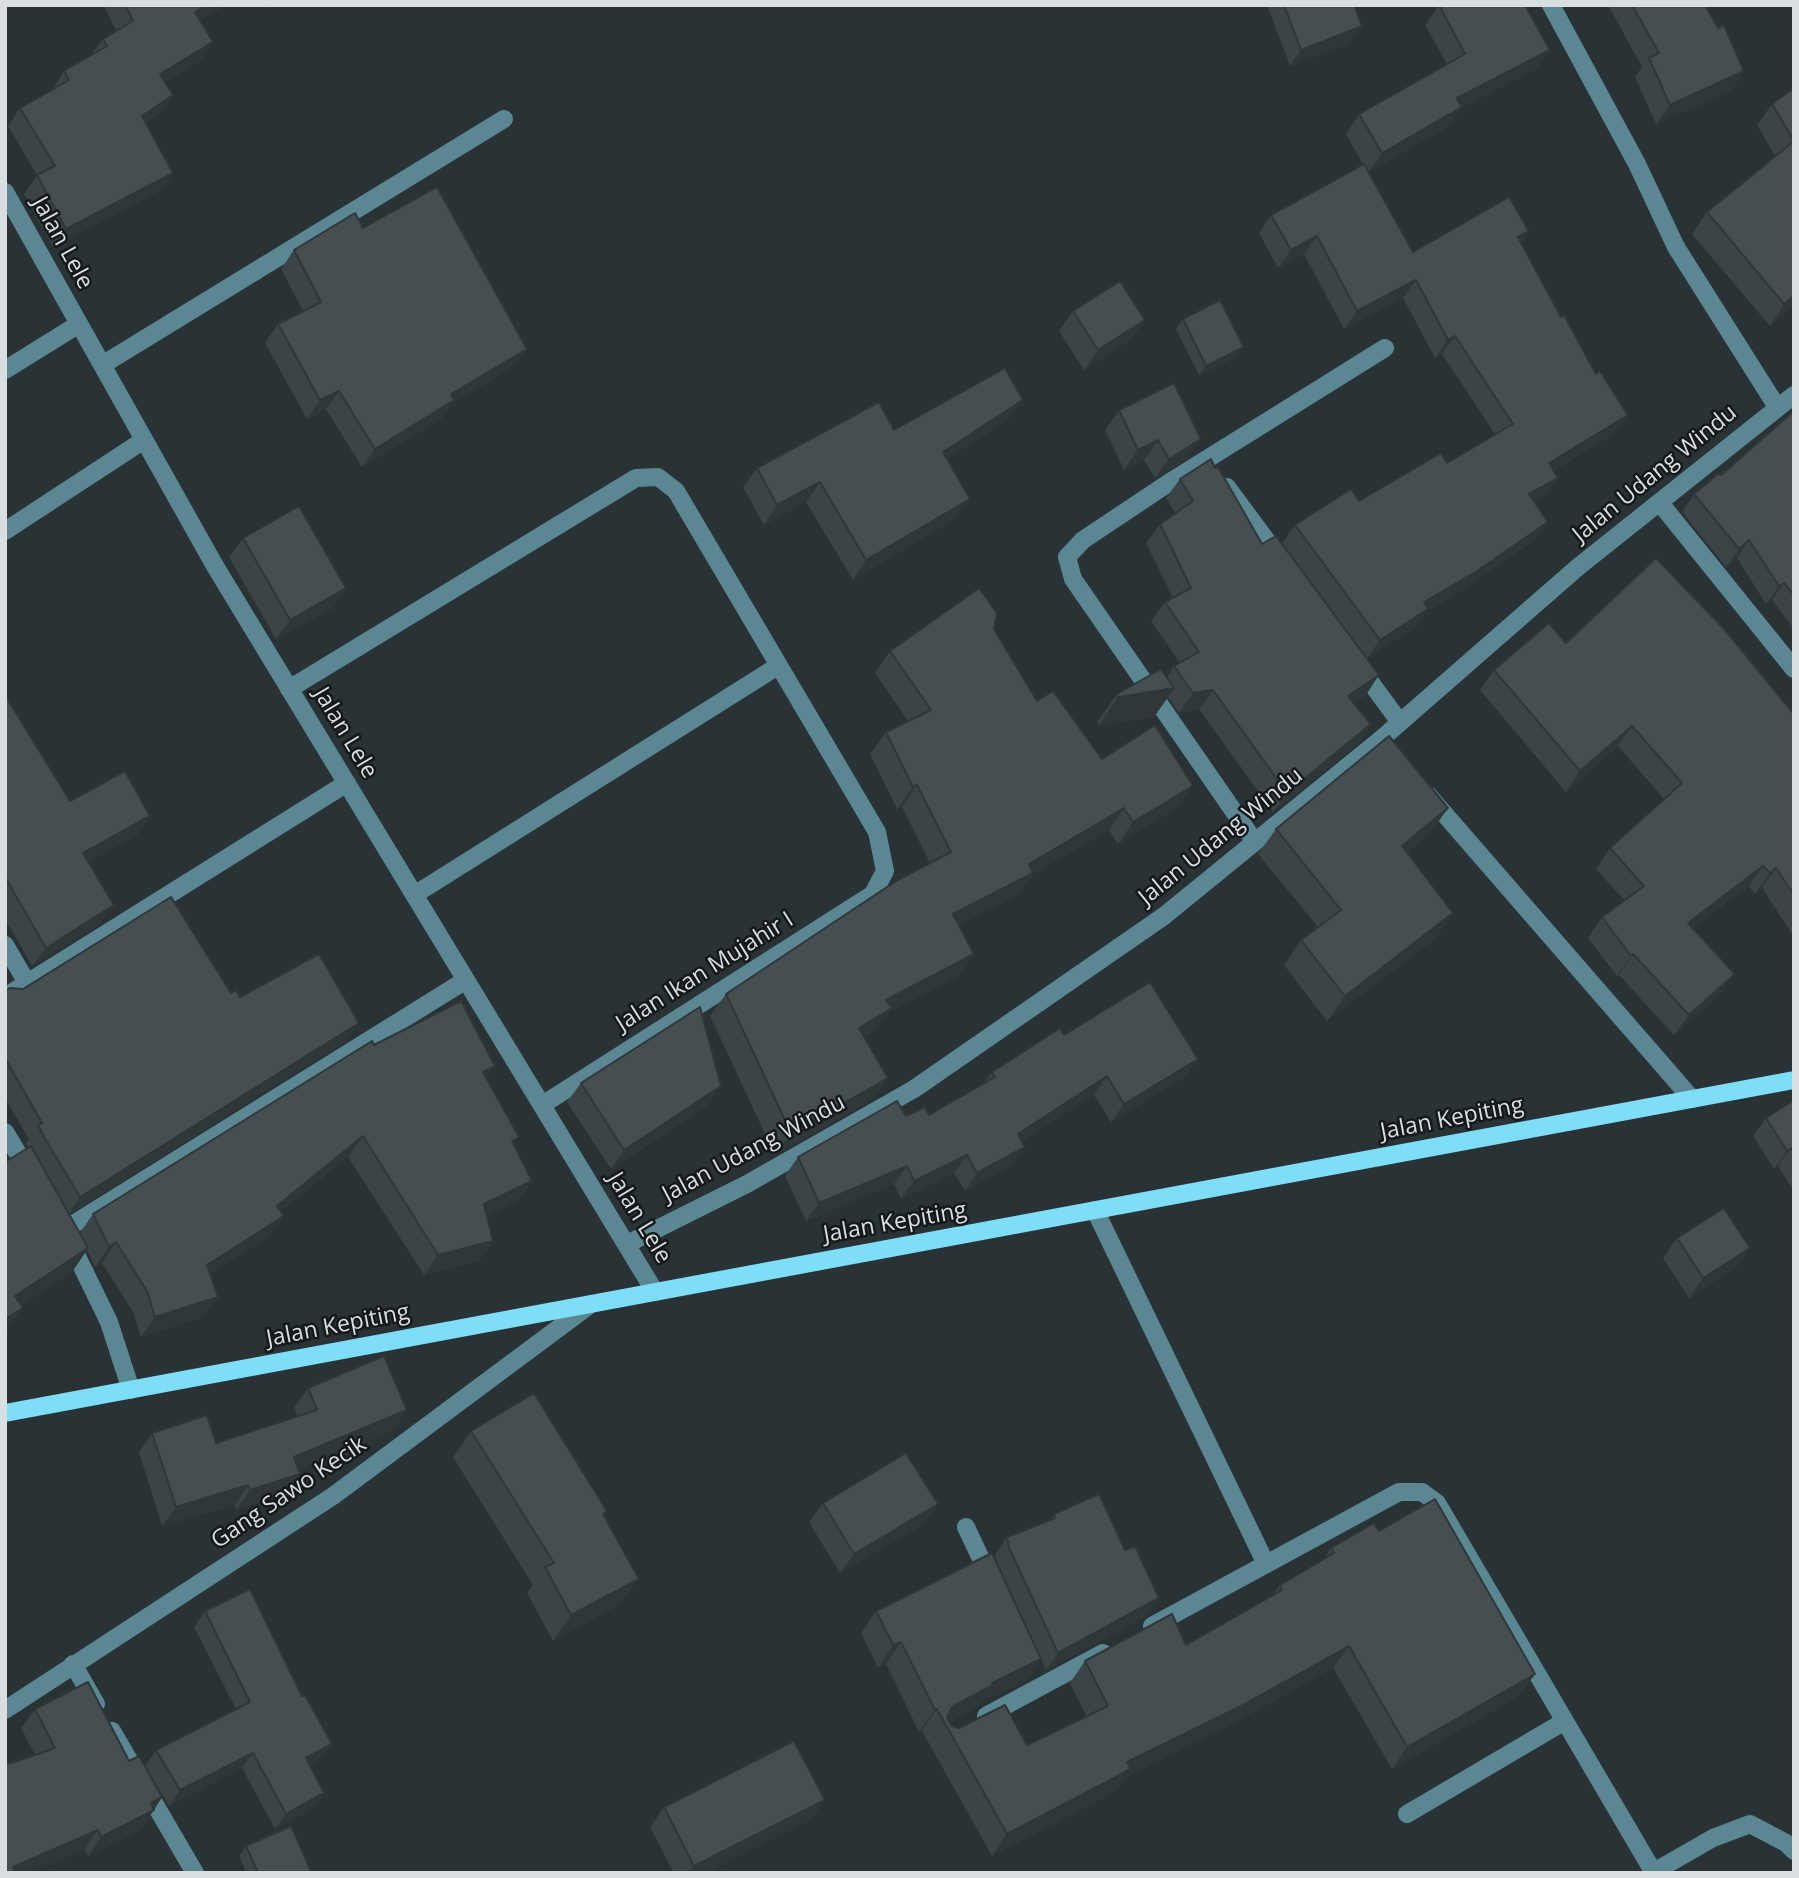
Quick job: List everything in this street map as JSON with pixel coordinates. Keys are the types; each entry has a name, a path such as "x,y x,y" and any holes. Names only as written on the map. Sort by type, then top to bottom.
{"main road":[{"name":"Jalan Kepiting","path":"5,1413 1794,1080"}],"street":[{"path":"1551,5 1637,164 1676,247 1777,407"},
{"path":"102,365 504,119"},
{"name":"Jalan Lele","path":"5,192 144,440 289,689 655,1292"},
{"path":"5,370 79,324"},
{"path":"1255,842 1073,579 1067,557 1083,540 1385,348"},
{"name":"Jalan Udang Windu","path":"627,1244 747,1184 914,1088 1164,916 1255,842 1384,745 1399,721 1578,567 1794,395"},
{"path":"5,531 144,440"},
{"path":"1213,457 1226,486 1292,576"},
{"path":"289,689 636,478 658,477 676,491 778,666 414,895"},
{"path":"1660,503 1794,669"},
{"path":"1350,654 1399,721"},
{"name":"Jalan Ikan Mujahir I","path":"542,1105 873,894 885,871 877,832 778,666"},
{"path":"1415,781 1692,1099"},
{"path":"5,997 347,783"},
{"path":"5,945 27,983"},
{"path":"131,1390 110,1322 61,1224 466,979"},
{"path":"5,1132 38,1186"},
{"path":"1095,1210 1266,1564"},
{"name":"Gang Sawo Kecik","path":"5,1710 333,1496 591,1304"},
{"path":"967,1726 1038,1681 1130,1639 1399,1492 1422,1492 1437,1503 1653,1872 1713,1838 1750,1825 1786,1843 1794,1852"},
{"path":"966,1527 995,1589"},
{"path":"73,1664 195,1873"},
{"path":"1407,1814 1565,1721"}],"building":[{"path":"125,5 207,5 195,12 213,42 160,74 173,95 142,116 173,173 66,229 37,175 55,166 20,108 69,80 64,71 107,46 103,39 133,21"},
{"path":"1284,5 1354,5 1362,26 1301,50"},
{"path":"1439,5 1525,5 1550,50 1457,98 1462,107 1382,153 1359,114 1465,54"},
{"path":"1632,5 1705,5 1718,28 1724,25 1744,71 1670,105 1649,58 1659,53"},
{"path":"1794,88 1794,141 1772,104"},
{"path":"1794,141 1794,296 1784,304 1707,212"},
{"path":"1364,164 1413,252 1509,197 1529,231 1518,237 1561,317 1564,315 1596,374 1600,371 1628,415 1549,463 1558,478 1529,494 1548,522 1477,571 1424,602 1428,609 1380,640 1295,525 1351,489 1359,501 1441,453 1447,463 1513,424 1455,336 1448,340 1416,280 1357,311 1317,236 1291,250 1271,215"},
{"path":"437,187 527,349 451,394 454,400 375,449 339,391 320,400 278,324 321,302 294,250 355,213 363,228"},
{"path":"1120,281 1145,320 1098,350 1073,311"},
{"path":"1220,300 1244,347 1206,366 1183,319"},
{"path":"1005,368 1023,400 943,452 970,499 866,560 820,482 777,505 757,468 879,402 894,430"},
{"path":"1174,383 1201,439 1169,459 1158,440 1138,450 1119,410"},
{"path":"1794,411 1794,595 1784,583 1779,586 1749,540 1739,549 1694,494 1719,473 1721,475"},
{"path":"1211,459 1262,544 1276,536 1379,675 1348,696 1371,724 1287,793 1213,690 1193,693 1174,666 1199,652 1165,602 1191,588 1160,524 1193,501 1180,479"},
{"path":"299,506 346,588 290,620 243,538"},
{"path":"1656,558 1725,630 1794,714 1794,895 1776,868 1770,873 1763,866 1688,923 1735,974 1689,1015 1633,954 1631,956 1602,917 1644,886 1610,848 1682,783 1632,726 1580,771 1494,670 1549,623 1566,643"},
{"path":"979,588 997,613 994,629 1037,701 1053,691 1102,759 1155,725 1193,786 1133,822 1124,808 1029,864 1033,873 953,914 974,954 886,1000 892,1008 859,1028 888,1078 791,1133 726,994 896,881 951,852 917,785 913,787 886,732 931,710 890,651"},
{"path":"1161,669 1174,688 1118,697 1117,694"},
{"path":"5,695 70,801 125,771 150,816 83,853 114,905 46,948 5,877"},
{"path":"1389,736 1448,808 1402,846 1453,913 1345,996 1301,940 1341,910 1276,829"},
{"path":"171,897 231,993 236,990 240,997 319,954 359,1023 80,1197 44,1137 38,1125 42,1123 5,1058 5,991 10,988 23,989"},
{"path":"1150,982 1198,1059 1124,1104 1107,1076 1018,1134 1025,1147 977,1173 967,1155 914,1181 907,1166 819,1203 798,1157 897,1101 906,1116 925,1107 929,1115 995,1077 992,1072 1060,1028 1064,1035"},
{"path":"461,1001 495,1066 483,1072 519,1137 512,1141 532,1181 484,1204 493,1241 438,1255 363,1136 277,1206 284,1216 207,1265 218,1297 155,1317 147,1291 116,1242 109,1247 93,1214 372,1041 374,1045"},
{"path":"700,1007 721,1086 624,1150 581,1083"},
{"path":"1794,1100 1794,1153 1791,1148 1787,1151 1766,1118"},
{"path":"31,1146 88,1248 15,1296 23,1308 5,1319 5,1162"},
{"path":"1724,1208 1750,1248 1703,1278 1677,1238"},
{"path":"384,1356 407,1410 294,1457 300,1474 250,1490 248,1485 176,1507 152,1433 207,1415 216,1443 317,1410 308,1388"},
{"path":"534,1393 607,1511 603,1514 639,1579 571,1615 545,1567 554,1563 471,1431"},
{"path":"906,1453 938,1504 854,1554 823,1503"},
{"path":"1099,1494 1125,1550 1135,1546 1159,1598 1058,1653 1009,1548 1007,1537 1055,1518 1054,1514"},
{"path":"1435,1499 1535,1674 1407,1747 1349,1646 1241,1706 1127,1762 1131,1769 1007,1834 937,1709 935,1710 901,1642 893,1645 876,1611 992,1553 1041,1659 992,1683 993,1685 952,1707 947,1717 952,1726 959,1728 1005,1705 1027,1745 1108,1706 1085,1661 1172,1614 1186,1645 1282,1590 1280,1585 1334,1553 1331,1548 1374,1523 1379,1531"},
{"path":"250,1589 302,1696 305,1695 332,1744 306,1758 324,1793 286,1814 253,1753 180,1790 156,1750 250,1702 205,1611"},
{"path":"88,1682 129,1761 139,1756 162,1797 151,1803 154,1810 101,1837 98,1830 13,1867 15,1873 5,1873 5,1765 55,1748 35,1709"},
{"path":"794,1741 825,1800 694,1866 664,1807"},
{"path":"291,1826 311,1871 258,1873 246,1846"}]}
